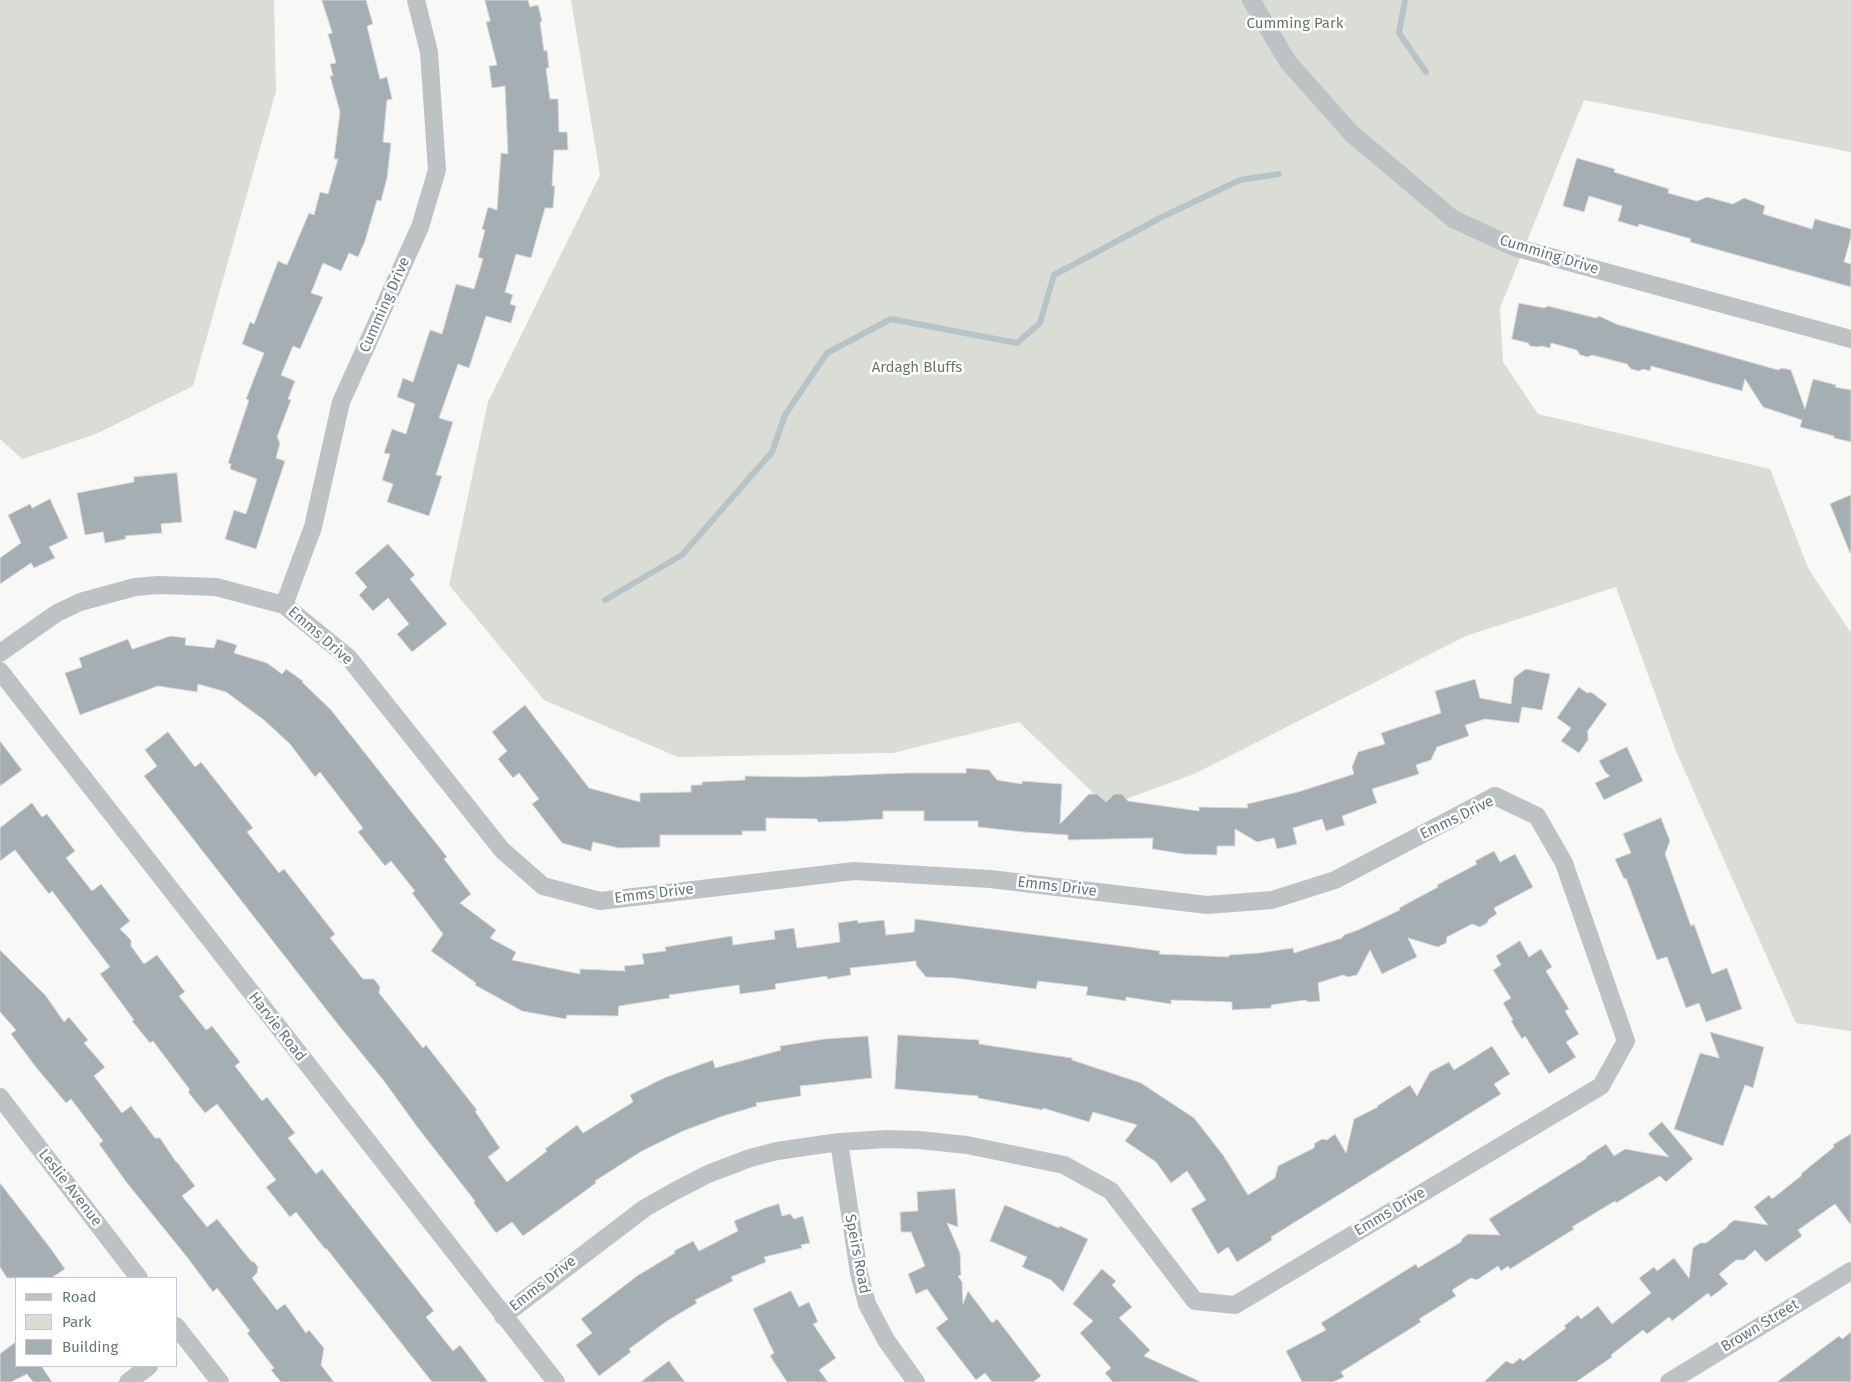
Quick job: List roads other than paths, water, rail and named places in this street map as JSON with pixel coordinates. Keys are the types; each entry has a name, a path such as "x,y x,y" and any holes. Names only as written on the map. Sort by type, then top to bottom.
{"street":[{"name":"Cumming Drive","path":"284,605 313,527 341,402 420,227 438,170 429,52 416,0"},
{"name":"Cumming Drive","path":"1252,0 1288,62 1352,134 1453,219 1514,247 1851,339"},
{"name":"Emms Drive","path":"0,653 57,613 80,602 135,587 158,585 216,587 284,605 349,658 502,850 543,886 600,900 854,871 990,879 1207,905 1272,900 1335,880 1495,796 1537,816 1564,863 1626,1041 1601,1086 1235,1306 1196,1301 1111,1191 1064,1165 967,1145 887,1139 839,1142 777,1151 750,1158 708,1174 645,1208 503,1316"},
{"name":"Harvie Road","path":"0,671 556,1382"},
{"name":"Leslie Avenue","path":"0,1097 138,1277"},
{"name":"Speirs Road","path":"839,1142 859,1273 867,1304 886,1340 916,1382"},
{"name":"Brown Street","path":"1669,1382 1851,1271"},
{"path":"179,1336 220,1382"},
{"path":"128,1382 148,1367"}],"waterway":[{"path":"1405,0 1399,33 1426,72"},
{"path":"605,600 682,555 772,452 785,415 827,353 891,319 1017,343 1040,323 1054,275 1162,217 1240,180 1279,174"}],"park label":[{"name":"Cumming Park","path":"1295,24"},
{"name":"Ardagh Bluffs","path":"917,368"}]}
